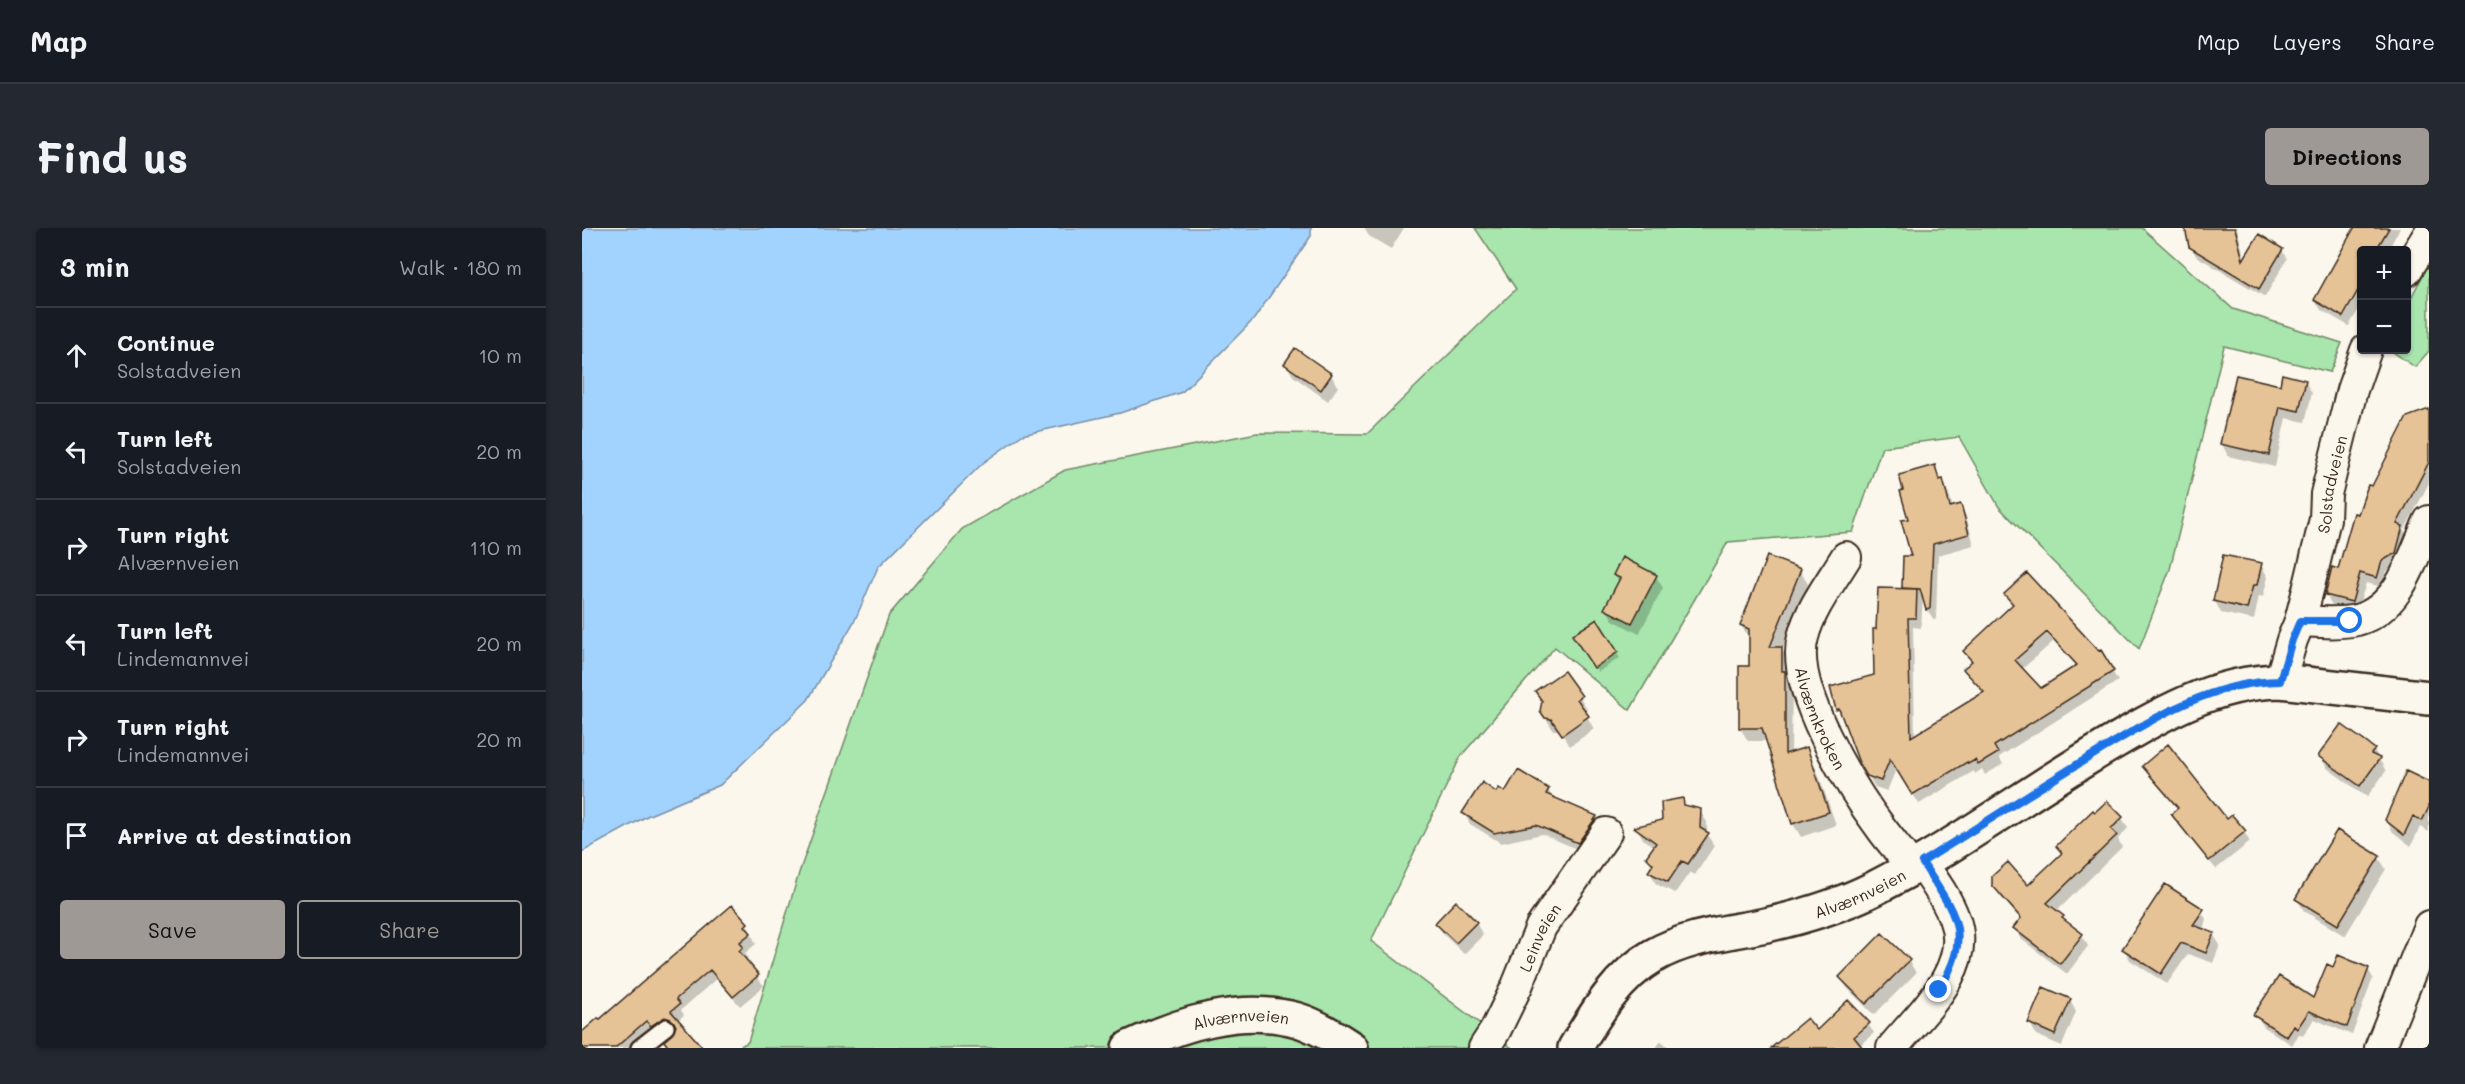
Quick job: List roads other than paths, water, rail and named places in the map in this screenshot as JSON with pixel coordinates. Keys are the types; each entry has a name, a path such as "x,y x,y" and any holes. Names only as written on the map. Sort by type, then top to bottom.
{"main road":[{"name":"Alværnveien","path":"1575,1048 1612,992 1632,971 1655,955 1685,941 1767,925 1820,911 1871,890 2171,710 2209,693 2259,681 2280,681 2429,698"},
{"name":"Alværnveien","path":"1129,1048 1196,1023 1251,1014 1299,1020 1321,1029 1350,1048"}],"street":[{"path":"2411,264 2429,234"},
{"name":"Solstadveien","path":"2280,681 2300,621 2325,519 2326,494 2352,390 2365,354"},
{"path":"2300,621 2350,621 2370,615 2380,609 2396,592 2429,521"},
{"name":"Alværnkroken","path":"1846,557 1810,617 1800,654 1802,676 1811,703 1840,762 1881,829 1916,865 1954,916 1958,930 1957,955 1939,990 1892,1048"},
{"name":"Leinveien","path":"1484,1048 1517,986 1541,927 1606,833"},
{"path":"2380,1048 2429,926"}],"lane":[{"path":"639,1048 666,1027"}],"water":[{"path":"582,228 1311,228 1311,236 1254,319 1182,392 1120,413 1022,435 983,463 878,567 855,620 808,700 720,785 647,816 582,852"}]}
